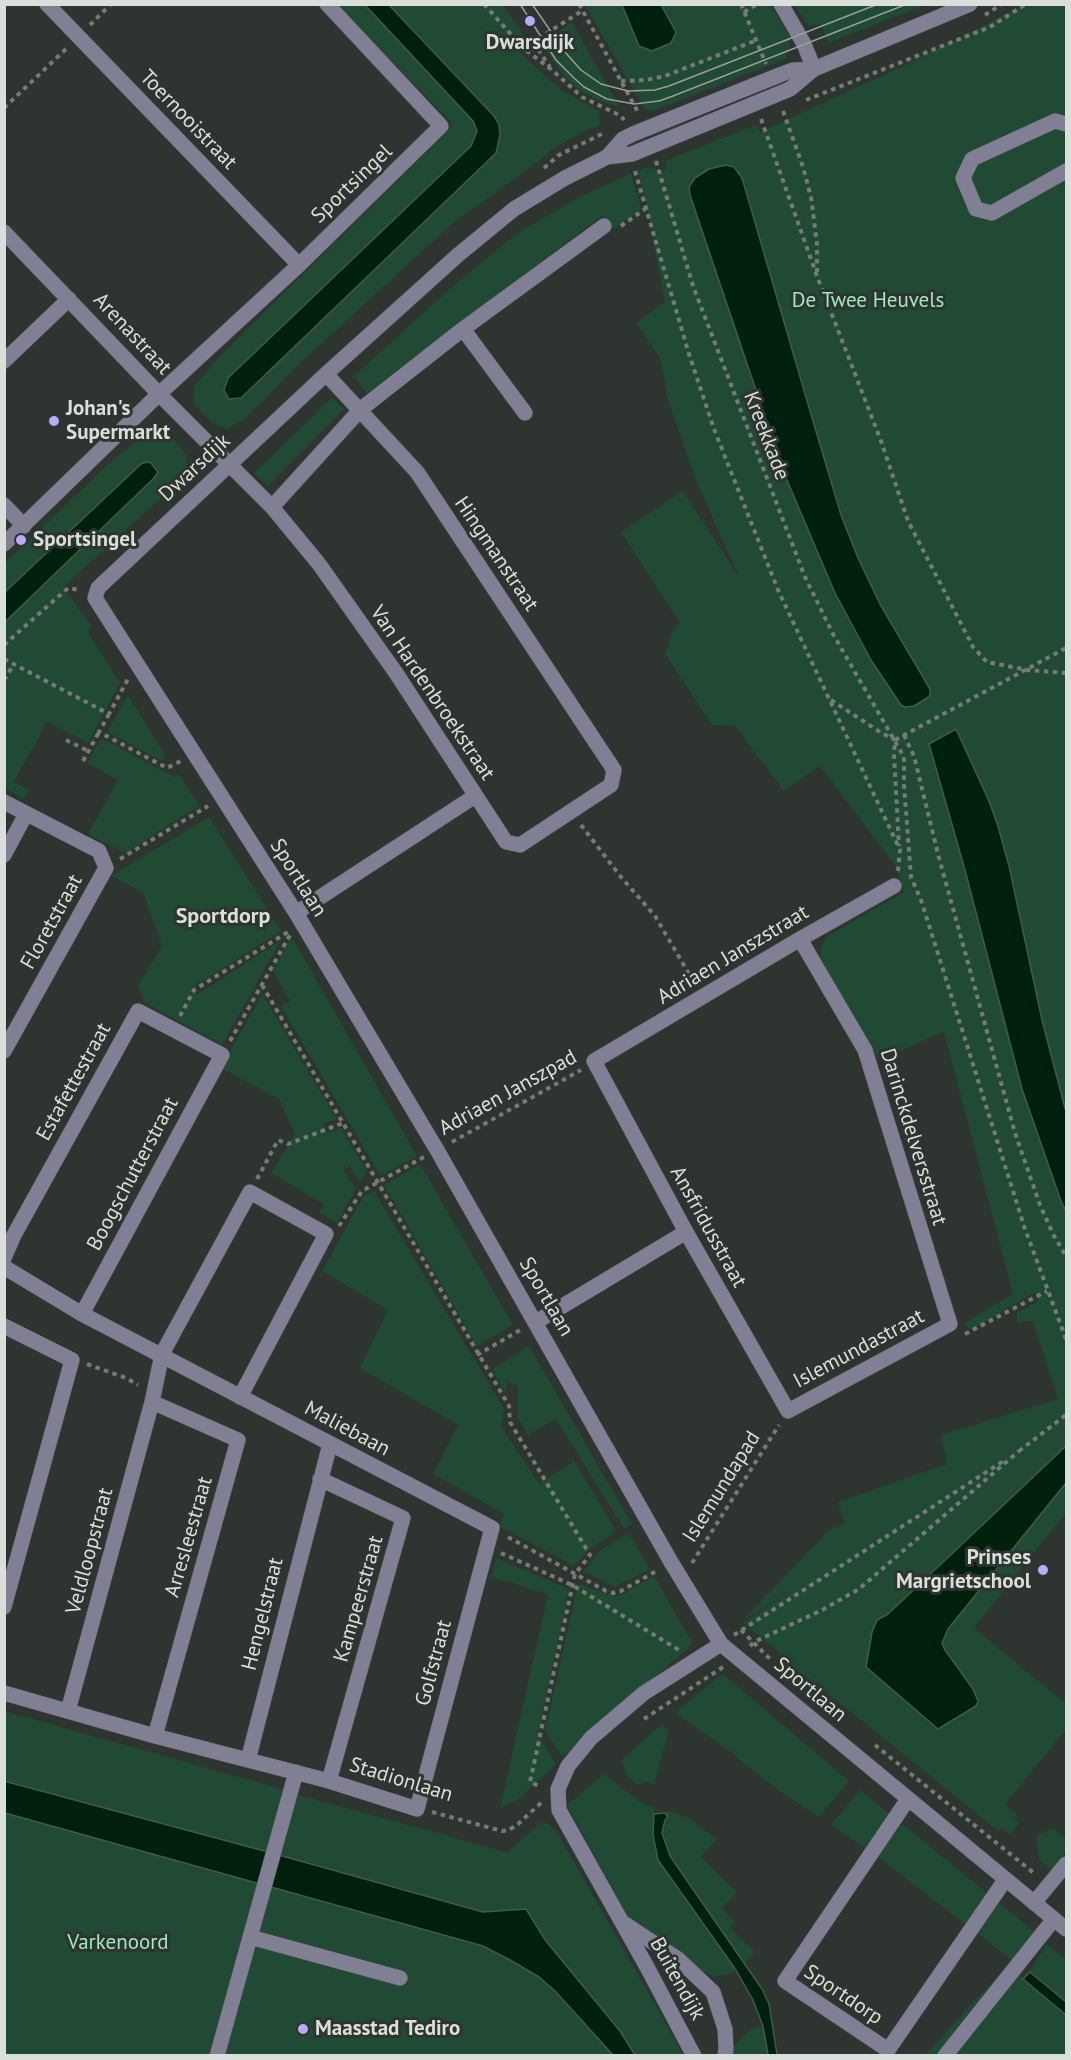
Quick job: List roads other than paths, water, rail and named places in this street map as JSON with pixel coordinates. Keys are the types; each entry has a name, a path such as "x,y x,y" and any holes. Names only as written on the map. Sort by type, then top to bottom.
{"street":[{"name":"Toernooistraat","path":"47,4 299,265"},
{"name":"Sportsingel","path":"4,544 159,394 299,265 441,126 327,4"},
{"path":"781,4 804,44 814,69"},
{"name":"Dwarsdijk","path":"95,593 326,374 458,255 514,209 565,178 607,157 648,154 795,86 814,69 970,4"},
{"name":"Dwarsdijk","path":"607,157 623,139 639,132 793,70 814,69"},
{"path":"1066,124 1055,121 972,159 963,178 976,209 992,213 1066,171"},
{"path":"272,507 361,409 463,329 604,226"},
{"name":"Arenastraat","path":"4,232 229,465"},
{"path":"4,361 69,299"},
{"path":"463,329 525,413"},
{"name":"Hingmanstraat","path":"326,374 361,409 417,472 614,770"},
{"name":"Van Hardenbroekstraat","path":"229,465 272,507 319,564 396,673 506,842 520,845 572,812 611,785 614,770"},
{"path":"4,505 24,526"},
{"name":"Sportlaan","path":"95,593 95,598 296,913 437,1150 671,1562 721,1644 1066,1929"},
{"path":"296,913 475,796"},
{"path":"4,802 26,814 4,855"},
{"name":"Floretstraat","path":"4,1051 106,867 99,852 26,814"},
{"name":"Adriaen Janszstraat","path":"594,1061 894,886"},
{"name":"Darinckdelversstraat","path":"800,939 866,1050 950,1324"},
{"name":"Estafettestraat","path":"4,1258 138,1011 222,1055"},
{"name":"Boogschutterstraat","path":"82,1314 222,1055"},
{"name":"Ansfridusstraat","path":"594,1061 686,1233 788,1412"},
{"path":"162,1354 250,1192 326,1234 240,1397"},
{"path":"536,1322 686,1233"},
{"name":"Maliebaan","path":"4,1267 82,1314 492,1528"},
{"name":"Islemundastraat","path":"788,1412 950,1324"},
{"path":"4,1326 72,1360 4,1607"},
{"name":"Veldloopstraat","path":"68,1711 152,1402 162,1354"},
{"name":"Arresleestraat","path":"152,1402 238,1440 155,1736"},
{"path":"320,1479 330,1444"},
{"name":"Hengelstraat","path":"248,1760 320,1479"},
{"name":"Kampeerstraat","path":"320,1479 404,1518 329,1781"},
{"name":"Golfstraat","path":"417,1809 492,1528"},
{"name":"Buitendijk","path":"694,2055 559,1810 555,1791 568,1766 591,1738 644,1693 721,1644"},
{"name":"Stadionlaan","path":"4,1693 155,1736 329,1781 417,1809"},
{"path":"217,2055 296,1772"},
{"name":"Sportdorp","path":"908,1799 785,1981 888,2050 1005,1880"},
{"path":"1034,1903 1066,1864"},
{"path":"945,2055 1054,1919"},
{"name":"Buitendijk","path":"622,1923 678,1959 713,1992 725,2029 725,2055"},
{"path":"250,1937 400,1978"}],"tram line":[{"path":"520,4 556,60 584,87 607,99 634,104 659,101 673,96 907,4"},
{"path":"532,4 565,52 581,70 601,84 628,91 655,90 669,86 878,4"}],"place":[{"name":"Dwarsdijk","path":"530,21"},
{"name":"Johan's Supermarkt","path":"54,421"},
{"name":"Sportsingel","path":"21,540"},
{"name":"Prinses Margrietschool","path":"1043,1570"},
{"name":"Maasstad Tediro","path":"303,2029"}],"district":[{"name":"Sportdorp","path":"223,917"}],"park label":[{"name":"De Twee Heuvels","path":"868,301"},
{"name":"Varkenoord","path":"118,1943"}]}
